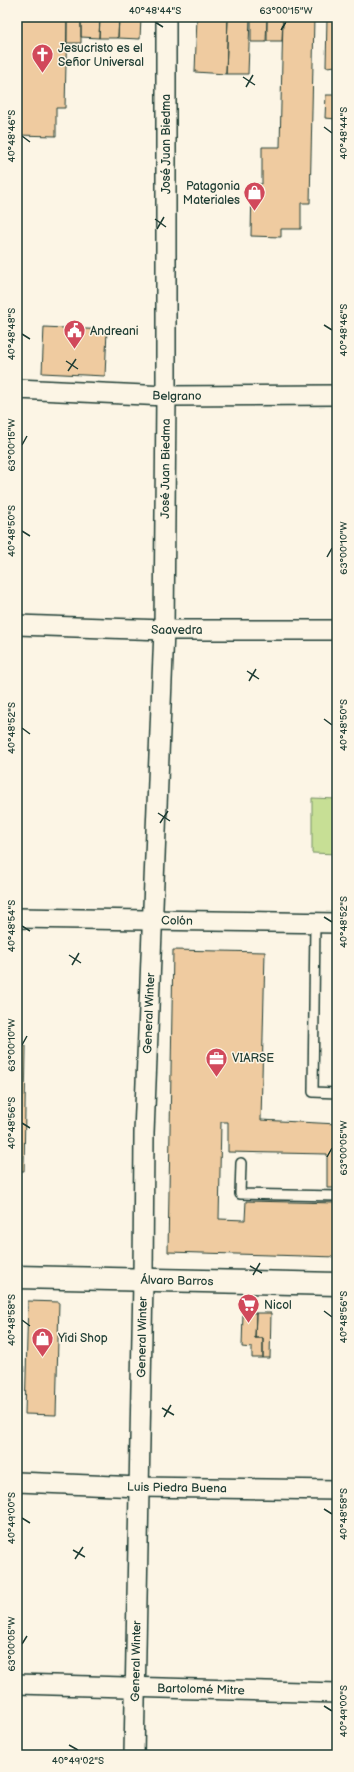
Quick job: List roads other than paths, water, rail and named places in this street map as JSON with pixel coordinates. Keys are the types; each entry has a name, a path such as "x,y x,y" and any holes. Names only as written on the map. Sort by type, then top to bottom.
{"main road":[{"name":"Álvaro Barros","path":"17,1277 143,1281 337,1284"}],"street":[{"name":"José Juan Biedma","path":"152,920 164,630 166,396 166,17"},
{"name":"Belgrano","path":"17,389 166,396 337,395"},
{"name":"Saavedra","path":"17,625 164,630 337,630"},
{"name":"Colón","path":"17,918 337,923"},
{"name":"General Winter","path":"134,1755 140,1487 144,1133 152,920"},
{"name":"Luis Piedra Buena","path":"17,1482 140,1487 337,1490"},
{"name":"Bartolomé Mitre","path":"17,1684 337,1693"}],"lane":[{"path":"315,923 313,1092 337,1093"},
{"path":"241,1163 240,1194 337,1196"}],"place":[{"name":"Jesucristo es el Señor Universal","path":"42,74"},
{"name":"Patagonia Materiales","path":"255,212"},
{"name":"Andreani","path":"75,350"},
{"name":"VIARSE","path":"216,1078"},
{"name":"Nicol","path":"249,1324"},
{"name":"Yidi Shop","path":"42,1358"}]}
